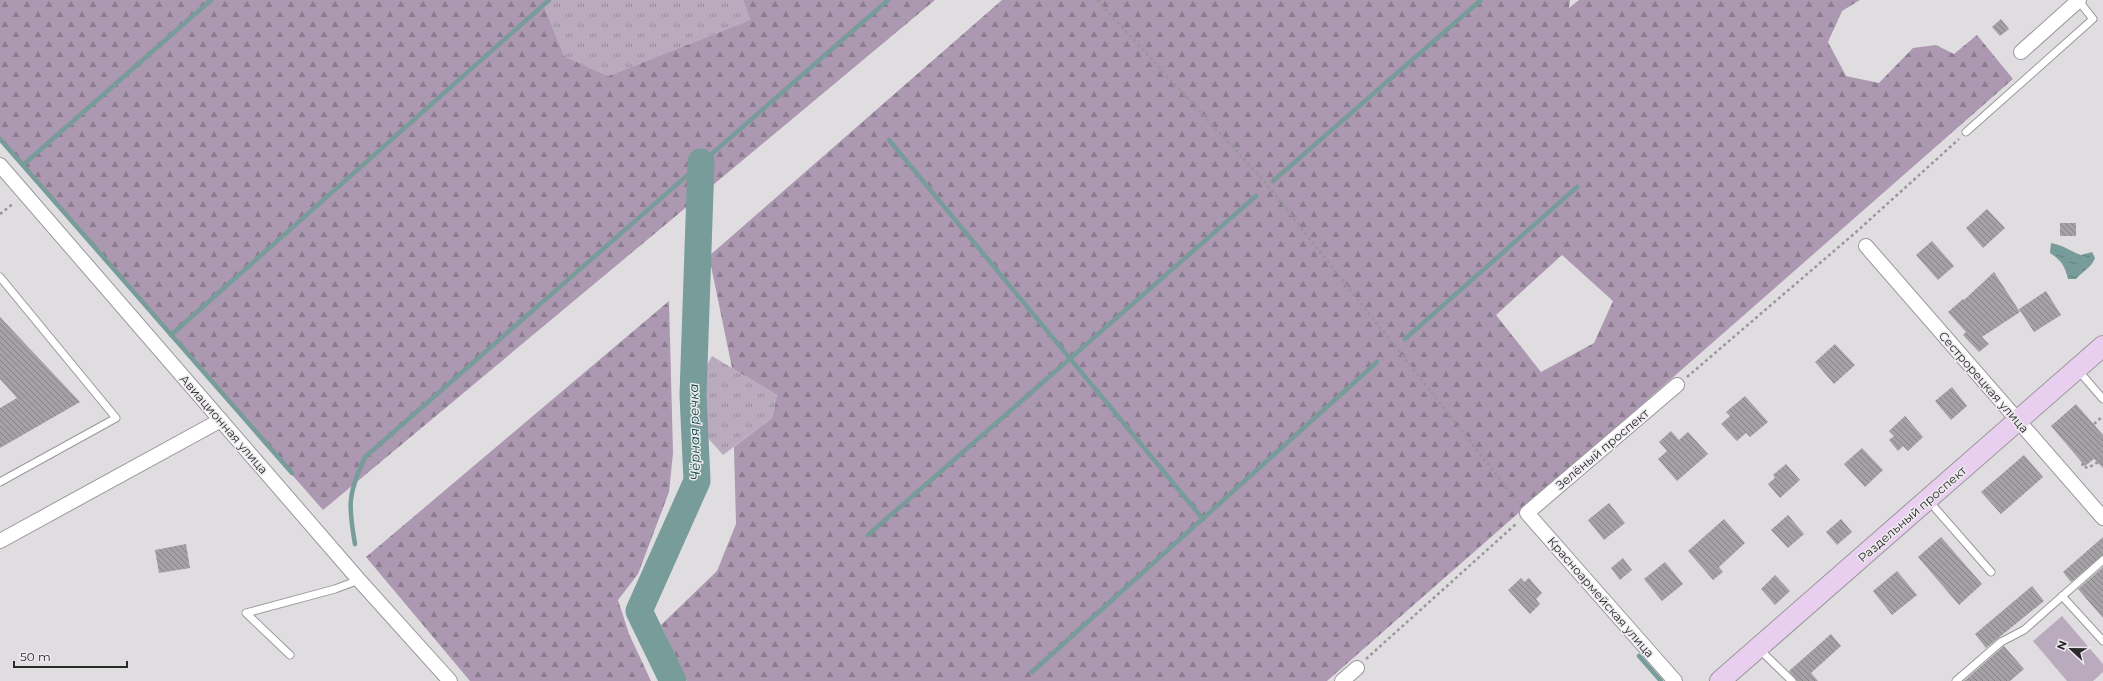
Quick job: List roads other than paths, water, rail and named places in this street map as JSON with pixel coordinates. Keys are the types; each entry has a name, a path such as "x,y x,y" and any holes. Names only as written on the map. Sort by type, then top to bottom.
{"street":[{"path":"2020,52 2078,0"},
{"name":"Авиационная улица","path":"0,165 359,580 450,681"},
{"name":"Сестрорецкая улица","path":"1866,246 2103,518"},
{"name":"Раздельный проспект","path":"1720,681 2103,346"},
{"name":"Зелёный проспект","path":"1527,513 1677,385"},
{"path":"0,541 221,420"},
{"name":"Красноармейская улица","path":"1527,513 1675,681"},
{"path":"1342,681 1357,668"}],"lane":[{"path":"1966,132 2093,19 2078,0"},
{"path":"0,277 116,418 0,482"},
{"path":"2077,369 2103,399"},
{"path":"1927,500 1991,572"},
{"path":"1956,681 2001,642 2024,630 2103,560"},
{"path":"290,655 246,613 359,580"},
{"path":"2062,596 2103,642"},
{"path":"1758,648 1792,681"}],"water":[{"path":"2051,243 2081,255 2092,252 2095,258 2089,267 2076,279 2068,279 2062,264 2050,253"}],"waterway":[{"path":"23,165 211,0"},
{"path":"171,335 549,0"},
{"path":"355,544 351,519 351,499 355,480 365,457 888,0"},
{"path":"1273,181 1481,0"},
{"path":"0,139 292,473"},
{"path":"889,140 1203,519"},
{"name":"Чёрная речка","path":"673,681 639,611 697,481 693,395 701,162"},
{"path":"1405,339 1577,187"},
{"path":"868,535 1256,196"},
{"path":"1032,672 1377,362"},
{"path":"1639,656 1661,681"}]}
